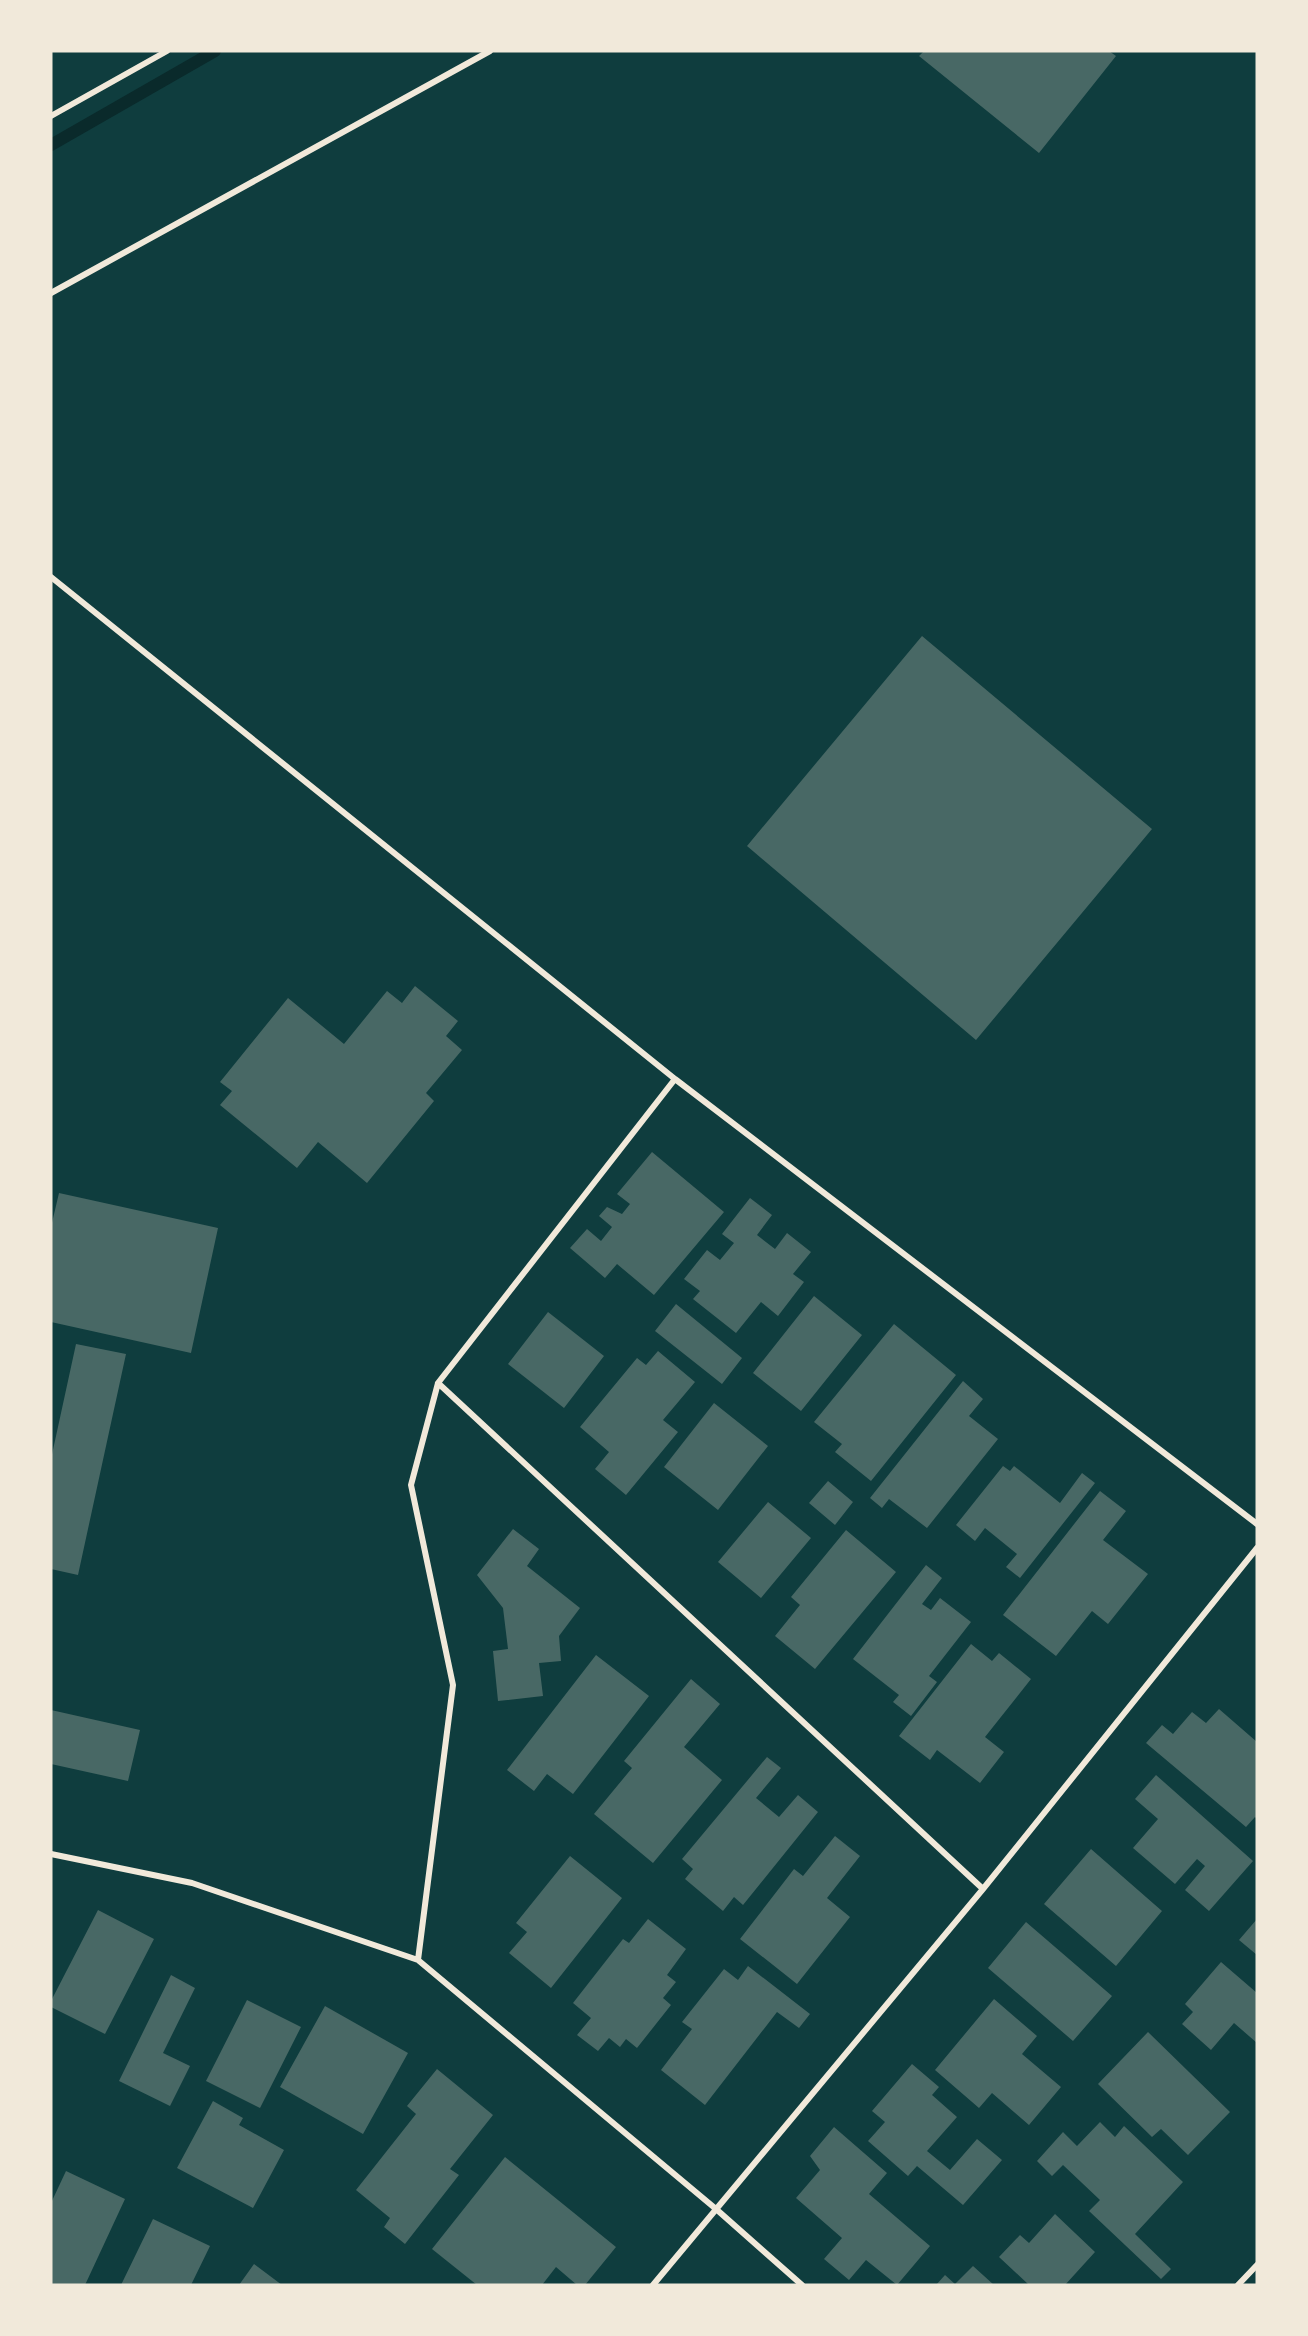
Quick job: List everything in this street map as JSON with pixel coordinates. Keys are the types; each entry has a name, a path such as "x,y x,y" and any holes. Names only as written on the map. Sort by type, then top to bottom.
{"street":[{"path":"51,116 167,51"},
{"path":"51,293 490,51"},
{"path":"51,577 675,1079 1257,1524"},
{"path":"418,1960 453,1685 411,1485 438,1383 675,1079"},
{"path":"438,1383 983,1889"},
{"path":"653,2285 983,1889 1257,1548"},
{"path":"51,1854 192,1883 418,1960 716,2209 802,2285"},
{"path":"1238,2285 1257,2265"}],"building":[{"path":"924,51 1109,51 1116,56 1039,153 919,56"},
{"path":"922,636 1152,829 976,1040 747,846"},
{"path":"415,986 458,1021 446,1036 462,1050 426,1093 434,1101 367,1183 318,1142 297,1168 220,1105 232,1091 220,1082 288,998 344,1044 387,991 402,1003"},
{"path":"652,1152 724,1212 654,1295 617,1264 605,1278 570,1248 587,1229 601,1241 612,1227 599,1216 607,1207 622,1214 630,1204 617,1194"},
{"path":"59,1193 218,1228 191,1353 51,1322 51,1227"},
{"path":"750,1198 772,1215 757,1235 775,1249 787,1233 811,1252 793,1274 804,1282 778,1316 761,1302 736,1333 693,1299 700,1291 684,1279 707,1250 720,1260 734,1243 722,1234"},
{"path":"814,1296 862,1335 801,1411 753,1373"},
{"path":"676,1304 742,1358 722,1384 655,1331"},
{"path":"548,1312 604,1356 564,1408 508,1364"},
{"path":"894,1324 956,1375 871,1481 835,1452 842,1444 814,1422"},
{"path":"76,1344 126,1354 78,1575 51,1569 51,1459"},
{"path":"658,1351 695,1382 663,1420 678,1432 626,1495 595,1469 609,1452 580,1427 637,1358 646,1365"},
{"path":"963,1381 983,1399 969,1416 998,1439 927,1528 889,1499 882,1508 870,1498"},
{"path":"714,1403 768,1446 718,1510 664,1467"},
{"path":"1003,1466 1010,1471 1014,1466 1060,1503 1082,1473 1095,1483 1020,1578 1006,1567 1017,1554 985,1528 975,1541 956,1525"},
{"path":"828,1481 853,1502 835,1525 809,1503"},
{"path":"1100,1491 1126,1511 1103,1540 1148,1574 1108,1624 1092,1611 1056,1656 1003,1615"},
{"path":"768,1502 811,1538 761,1598 718,1562"},
{"path":"513,1529 539,1549 527,1566 580,1608 559,1636 561,1661 539,1663 543,1696 498,1701 493,1651 508,1649 503,1608 477,1575"},
{"path":"846,1530 896,1572 815,1669 775,1636 800,1605 791,1597"},
{"path":"926,1565 942,1578 922,1604 931,1610 940,1598 971,1622 929,1676 937,1682 911,1716 893,1702 899,1695 853,1659"},
{"path":"971,1644 992,1661 999,1653 1031,1679 985,1737 1004,1752 980,1783 937,1750 930,1760 899,1736"},
{"path":"596,1655 649,1696 573,1794 547,1774 534,1791 507,1770"},
{"path":"691,1679 720,1704 684,1747 722,1780 653,1863 594,1814 632,1768 624,1761"},
{"path":"1219,1709 1257,1742 1257,1819 1255,1817 1246,1827 1146,1743 1162,1725 1173,1734 1192,1712 1206,1723"},
{"path":"51,1710 140,1730 128,1781 51,1764"},
{"path":"767,1757 781,1768 756,1798 779,1817 798,1795 818,1812 743,1905 734,1897 723,1911 685,1879 693,1869 682,1859"},
{"path":"1156,1775 1253,1861 1209,1911 1185,1890 1205,1866 1197,1859 1175,1884 1133,1848 1158,1819 1135,1799"},
{"path":"835,1836 860,1856 827,1898 850,1917 797,1984 740,1939 794,1869 803,1876"},
{"path":"1091,1849 1162,1911 1116,1966 1044,1904"},
{"path":"570,1856 622,1898 551,1988 509,1953 527,1932 516,1923"},
{"path":"98,1910 154,1939 105,2034 51,2007 51,2001"},
{"path":"648,1919 686,1949 667,1975 676,1982 663,1998 671,2005 637,2048 626,2039 620,2047 609,2038 598,2051 577,2035 591,2018 573,2003 623,1939 629,1943"},
{"path":"1257,1919 1257,1955 1239,1940"},
{"path":"1026,1922 1112,1996 1073,2041 988,1968"},
{"path":"1221,1962 1257,1993 1257,2043 1234,2023 1211,2050 1182,2024 1193,2012 1185,2004"},
{"path":"748,1966 810,2014 799,2028 777,2012 705,2105 661,2070 692,2029 682,2022 724,1969 738,1980"},
{"path":"171,1975 195,1988 163,2053 190,2066 170,2106 119,2081"},
{"path":"994,1999 1037,2036 1022,2054 1061,2087 1029,2125 992,2093 979,2108 935,2070"},
{"path":"247,2000 301,2027 260,2108 206,2081"},
{"path":"325,2006 408,2053 363,2134 280,2087"},
{"path":"1148,2032 1230,2112 1188,2155 1161,2129 1152,2137 1098,2084"},
{"path":"912,2064 939,2087 932,2095 957,2117 927,2151 950,2170 977,2139 1002,2160 963,2205 917,2166 908,2176 868,2141 885,2122 872,2111"},
{"path":"437,2069 493,2115 450,2169 459,2175 405,2244 384,2227 390,2218 356,2190 416,2114 407,2106"},
{"path":"213,2101 243,2118 239,2125 284,2150 253,2208 177,2168"},
{"path":"1100,2122 1115,2137 1124,2126 1183,2182 1135,2234 1171,2269 1161,2279 1089,2211 1100,2200 1063,2165 1052,2176 1037,2161 1063,2132 1077,2146"},
{"path":"834,2127 887,2173 869,2194 930,2246 897,2285 866,2260 849,2280 824,2259 842,2238 796,2198 820,2170 810,2156"},
{"path":"505,2157 616,2247 585,2285 577,2285 556,2267 542,2285 477,2285 432,2249"},
{"path":"66,2171 125,2199 85,2285 51,2285 51,2203"},
{"path":"1055,2214 1095,2252 1065,2285 1029,2285 999,2257 1020,2235 1029,2243"},
{"path":"153,2219 210,2246 191,2285 121,2285"},
{"path":"254,2264 282,2285 239,2285"},
{"path":"973,2266 994,2285 936,2285 945,2275 955,2284"}],"waterway":[{"path":"51,145 215,51"}]}
